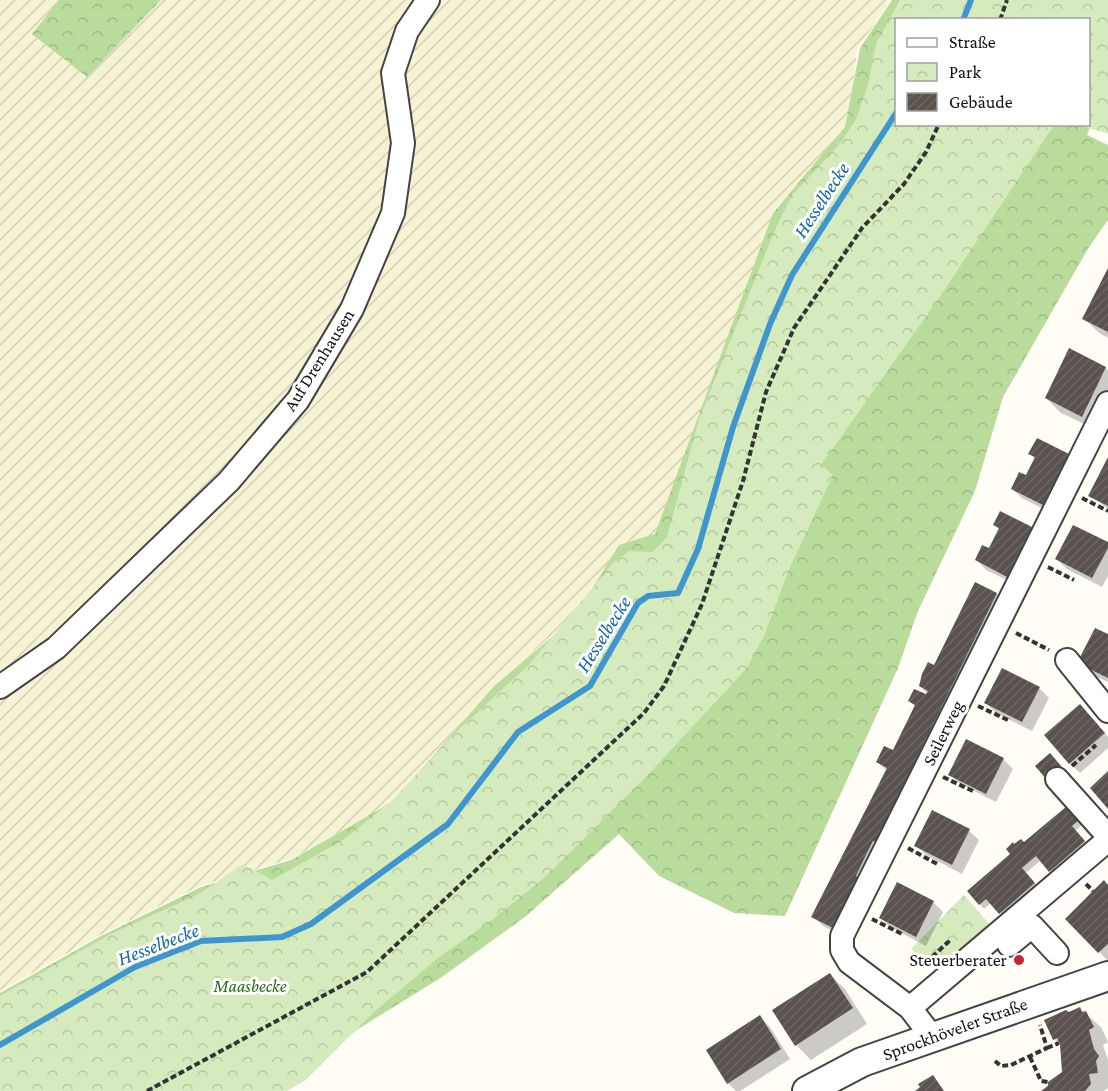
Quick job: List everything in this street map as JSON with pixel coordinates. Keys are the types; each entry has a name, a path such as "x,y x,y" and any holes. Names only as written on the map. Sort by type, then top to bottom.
{"street":[{"name":"Auf Drenhausen","path":"0,687 56,648 229,481 298,400 352,309 393,213 403,143 393,73 407,31 428,0"},
{"name":"Seilerweg","path":"933,1038 910,1008 849,962 842,950 842,936 1108,404"},
{"path":"1067,660 1108,711"},
{"path":"910,1008 1108,838 1057,779"},
{"path":"910,1008 956,989 1032,926 1057,953"},
{"name":"Sprockhöveler Straße","path":"807,1091 862,1062 1108,976"}],"path":[{"path":"1001,18 1007,0"},
{"path":"147,1091 367,972 644,713 664,686 702,604 743,480 766,392 794,328 862,228 904,184 926,152 938,126"},
{"path":"1090,502 1108,511"},
{"path":"1057,571 1074,580"},
{"path":"1020,624 1016,633 1067,660"},
{"path":"988,711 1010,720"},
{"path":"1057,779 1096,745"},
{"path":"955,783 975,792"},
{"path":"916,853 939,865"},
{"path":"882,924 904,934"},
{"path":"1032,1001 1047,1048"},
{"path":"995,1061 1001,1066 1011,1065 1059,1043"},
{"path":"1030,1057 1041,1080 1048,1082"}],"shaded area":[{"path":"0,0 421,0 396,33 398,144 386,209 349,305 295,397 112,589 0,681"},
{"path":"435,0 891,0 857,50 849,125 774,210 655,538 621,544 573,617 496,684 393,803 291,859 200,886 100,935 0,991 0,693 233,486 381,264 400,75 413,32"}],"green space":[{"path":"59,0 161,0 87,77 32,34"},
{"name":"Maasbecke","path":"892,0 1108,0 1096,113 1087,135 1108,145 1108,220 1089,247 1003,397 975,491 918,611 898,668 785,916 734,913 659,876 619,834 525,917 442,977 358,1029 282,1091 0,1091 0,993 101,936 201,887 291,860 394,801 494,686 574,618 619,545 655,534 773,213 845,127 860,48"},
{"name":"Maasbecke","path":"900,0 1108,0 1108,134 1082,126 1090,126 1090,18 895,18 895,126 1053,126 939,298 821,465 833,475 788,572 764,636 747,668 644,779 546,876 492,920 438,958 373,1013 306,1080 287,1091 0,1091 0,996 111,934 199,894 243,864 272,880 343,840 392,801 455,733 528,666 613,563 629,551 652,552 667,537 699,419 775,230 792,195 840,144 856,119 868,85 876,44"},
{"path":"964,895 992,927 944,967 934,968 911,949"}],"building":[{"path":"1108,268 1108,332 1082,319"},
{"path":"1069,348 1106,367 1082,417 1045,398"},
{"path":"1037,438 1069,454 1043,505 1011,489 1019,472 1026,475 1035,457 1028,454"},
{"path":"1108,457 1108,506 1088,496"},
{"path":"1000,511 1032,527 1007,577 975,560 982,545 989,548 999,528 993,525"},
{"path":"1073,525 1108,542 1108,548 1092,578 1055,559"},
{"path":"975,582 997,593 876,842 873,841 864,859 856,876 858,878 833,928 811,917 887,768 876,762 884,746 893,750 915,705 908,701 914,689 926,694 928,691 919,686 922,674 928,662 934,665"},
{"path":"1095,628 1108,634 1108,678 1077,663"},
{"path":"1002,668 1040,687 1022,722 984,703"},
{"path":"1080,704 1105,733 1069,764 1044,735"},
{"path":"966,739 1004,758 986,794 948,775"},
{"path":"1050,753 1062,767 1047,780 1035,766"},
{"path":"1108,771 1108,809 1090,788"},
{"path":"1067,806 1079,820 1072,826 1085,841 1049,872 1036,856 1022,868 1035,883 999,914 986,899 979,905 967,891 1010,854 1006,849 1013,842 1014,844 1021,839 1024,842"},
{"path":"932,810 970,829 952,865 914,846"},
{"path":"1104,880 1108,885 1108,944 1098,953 1065,919"},
{"path":"897,882 934,901 916,937 879,918"},
{"path":"830,973 853,1008 795,1046 772,1010"},
{"path":"1080,1007 1082,1012 1086,1011 1094,1027 1089,1030 1094,1049 1099,1056 1096,1061 1098,1073 1089,1074 1091,1084 1085,1091 1041,1091 1048,1086 1048,1082 1062,1072 1060,1044 1057,1038 1053,1040 1044,1020 1066,1010 1069,1012"},
{"path":"760,1015 781,1049 727,1084 706,1050"},
{"path":"933,1075 944,1091 915,1091 920,1087 918,1084"}],"waterway":[{"name":"Hesselbecke","path":"964,18 971,0"},
{"name":"Hesselbecke","path":"0,1045 135,967 201,941 282,937 311,924 448,824 518,732 590,686 638,603 648,596 678,593 698,549 733,427 770,324 792,275 895,115"}],"place":[{"name":"Steuerberater","path":"1019,960"}]}
